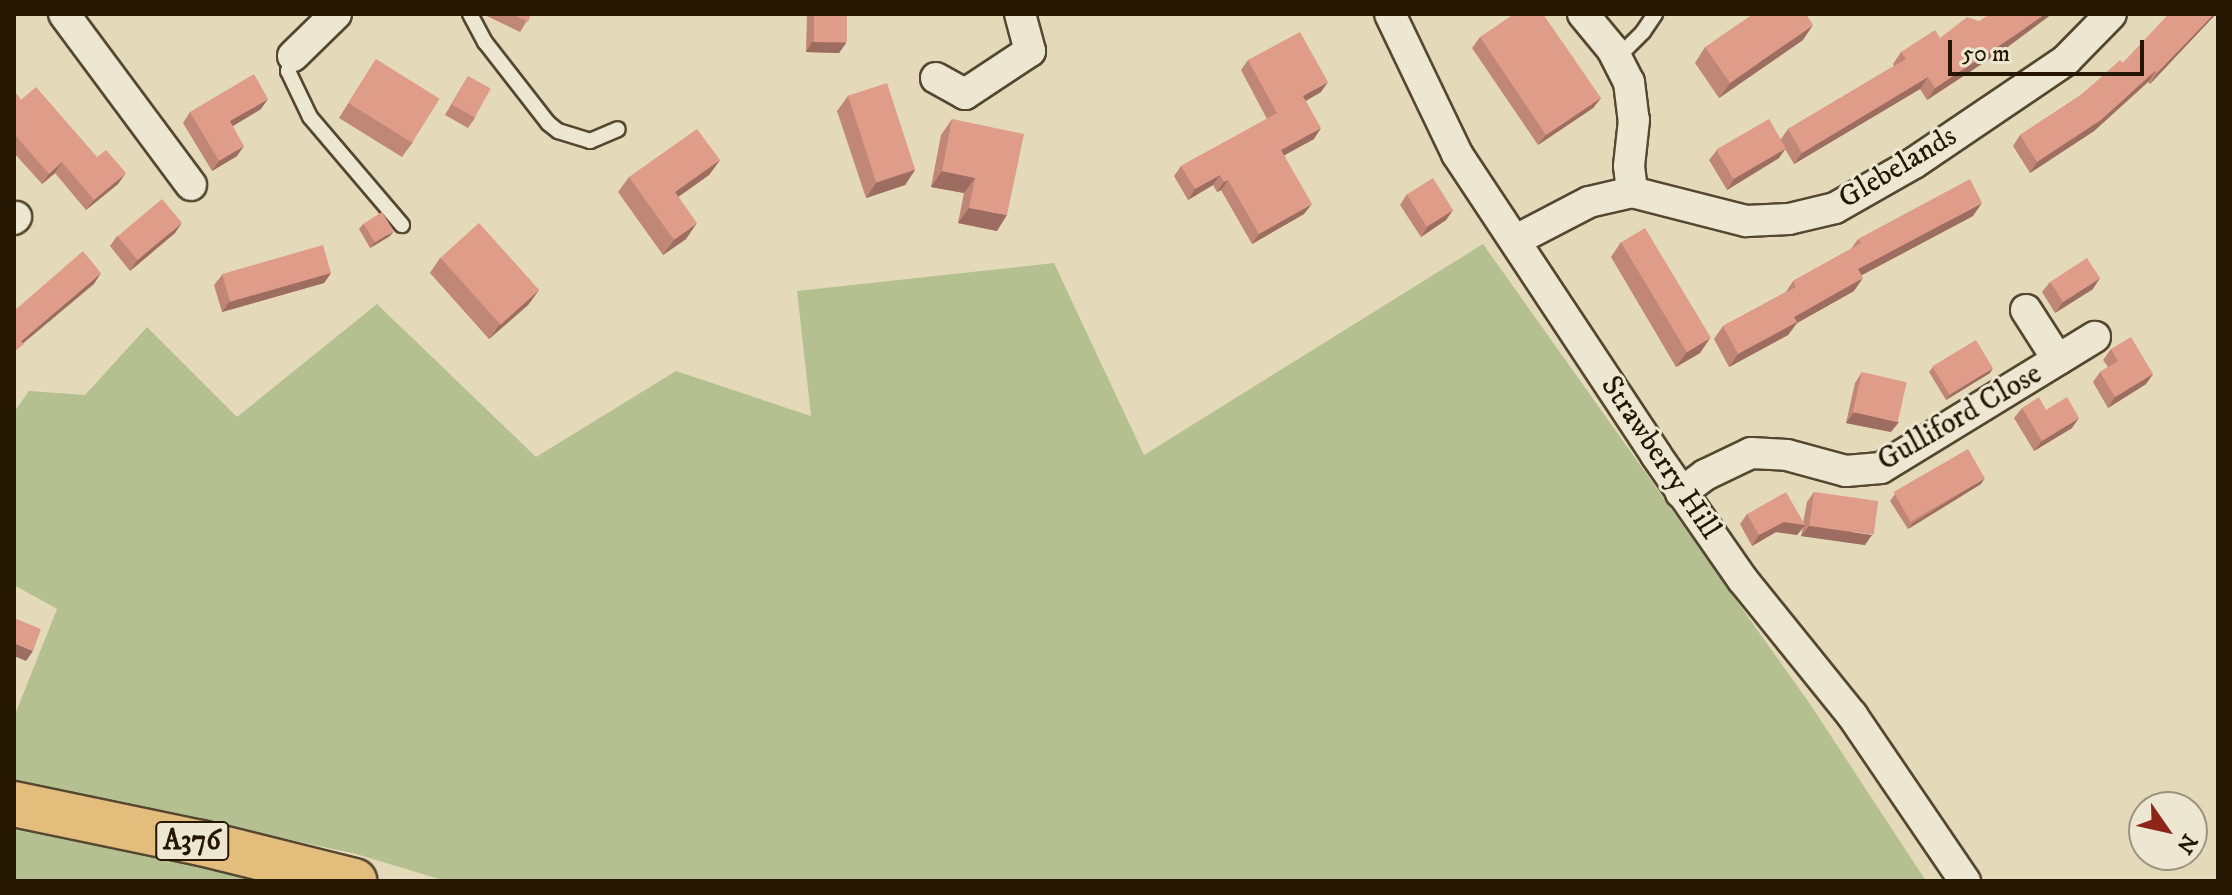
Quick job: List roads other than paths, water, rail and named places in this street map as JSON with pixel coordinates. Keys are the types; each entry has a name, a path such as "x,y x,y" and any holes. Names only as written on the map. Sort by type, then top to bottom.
{"highway":[{"name":"A376","path":"14,804 201,843 354,881"}],"street":[{"path":"64,14 191,185"},
{"path":"293,56 336,14"},
{"path":"936,78 965,94 1030,51 1020,14"},
{"name":"Strawberry Hill","path":"1390,14 1457,154 1681,493 1743,580 1852,715 1965,881"},
{"path":"1583,14 1617,58 1629,82 1634,120 1629,166 1632,192"},
{"name":"Glebelands","path":"1516,240 1589,202 1632,192 1746,221 1789,219 1835,208 1914,163 2066,60 2111,14"},
{"name":"Gulliford Close","path":"2026,310 2058,360"},
{"name":"Gulliford Close","path":"1681,493 1705,475 1751,453 1787,455 1846,471 1881,468 2095,337"}],"lane":[{"path":"470,14 485,42 527,99 558,131 590,141 618,129"},
{"path":"1617,58 1643,32 1655,14"},
{"path":"293,56 288,71 310,117 402,225"}]}
